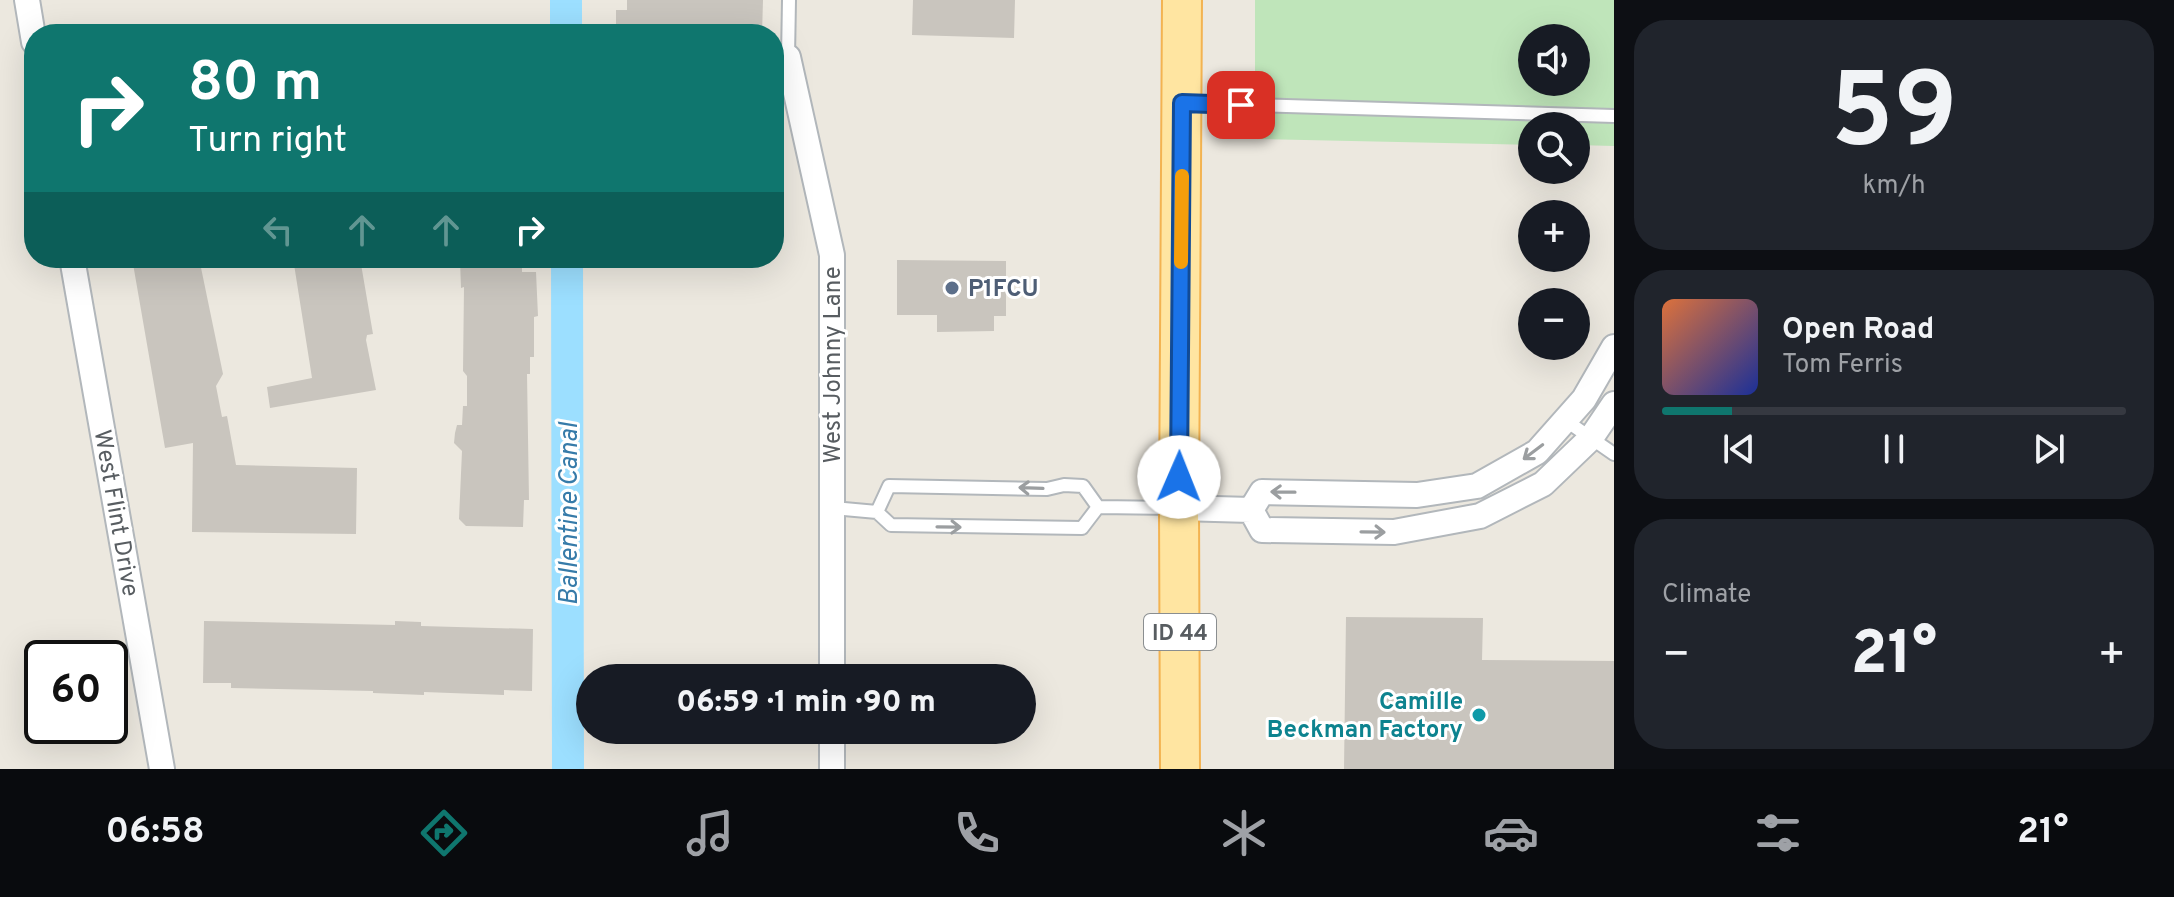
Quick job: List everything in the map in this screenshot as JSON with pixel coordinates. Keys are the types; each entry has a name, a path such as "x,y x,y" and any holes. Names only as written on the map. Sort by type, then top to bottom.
{"main road":[{"name":"ID 44","path":"1180,769 1182,0"}],"street":[{"path":"27,0 31,24"},
{"name":"West Johnny Lane","path":"788,57 832,255 832,664"},
{"name":"West Flint Drive","path":"74,268 162,769"},
{"path":"1251,510 1262,492 1417,495 1477,486 1537,452 1584,399 1614,347"},
{"path":"1251,510 1262,530 1394,532 1480,516 1543,484 1591,438 1614,404"},
{"path":"1179,508 1251,510"},
{"path":"832,744 832,769"}],"lane":[{"path":"788,57 789,0"},
{"path":"1182,103 1614,116"},
{"path":"1565,420 1614,454"},
{"path":"877,512 889,486 1047,489 1064,485 1083,486 1098,507"},
{"path":"833,508 877,512 891,525 1082,528 1098,507"},
{"path":"1098,507 1179,508"}],"green space":[{"path":"1255,0 1614,0 1614,146 1590,145 1590,112 1518,112 1518,145 1255,139"}],"building":[{"path":"627,0 763,0 762,24 616,24 616,10 627,10"},
{"path":"913,0 1015,0 1014,38 912,35"},
{"name":"P1FCU","path":"897,260 1006,261 1006,316 994,316 994,331 937,332 937,315 897,315"},
{"path":"134,268 201,268 223,374 216,386 222,417 227,416 236,465 357,468 356,534 192,532 193,443 165,448"},
{"path":"295,268 362,268 373,334 367,335 366,340 376,390 270,408 267,387 312,378"},
{"path":"460,268 522,268 522,272 536,272 538,316 534,317 534,357 530,357 530,374 527,374 529,500 524,500 523,527 466,526 459,519 462,451 454,443 457,425 462,425 463,406 467,406 467,376 463,371 464,287 461,288"},
{"name":"Camille Beckman Factory","path":"1346,617 1483,618 1482,660 1614,661 1614,769 1344,769"},
{"path":"204,621 395,625 395,621 421,622 421,626 533,629 532,691 504,690 504,695 424,692 424,695 231,688 231,683 203,683"}],"waterway":[{"name":"Ballentine Canal","path":"566,0 566,24"},
{"name":"Ballentine Canal","path":"567,268 568,769"}],"slow traffic":[{"path":"1181,262 1182,176"}],"place":[{"name":"P1FCU","path":"952,288"},
{"name":"Camille Beckman Factory","path":"1479,715"}],"route":[{"path":"1179,477 1182,103 1241,105"}]}
